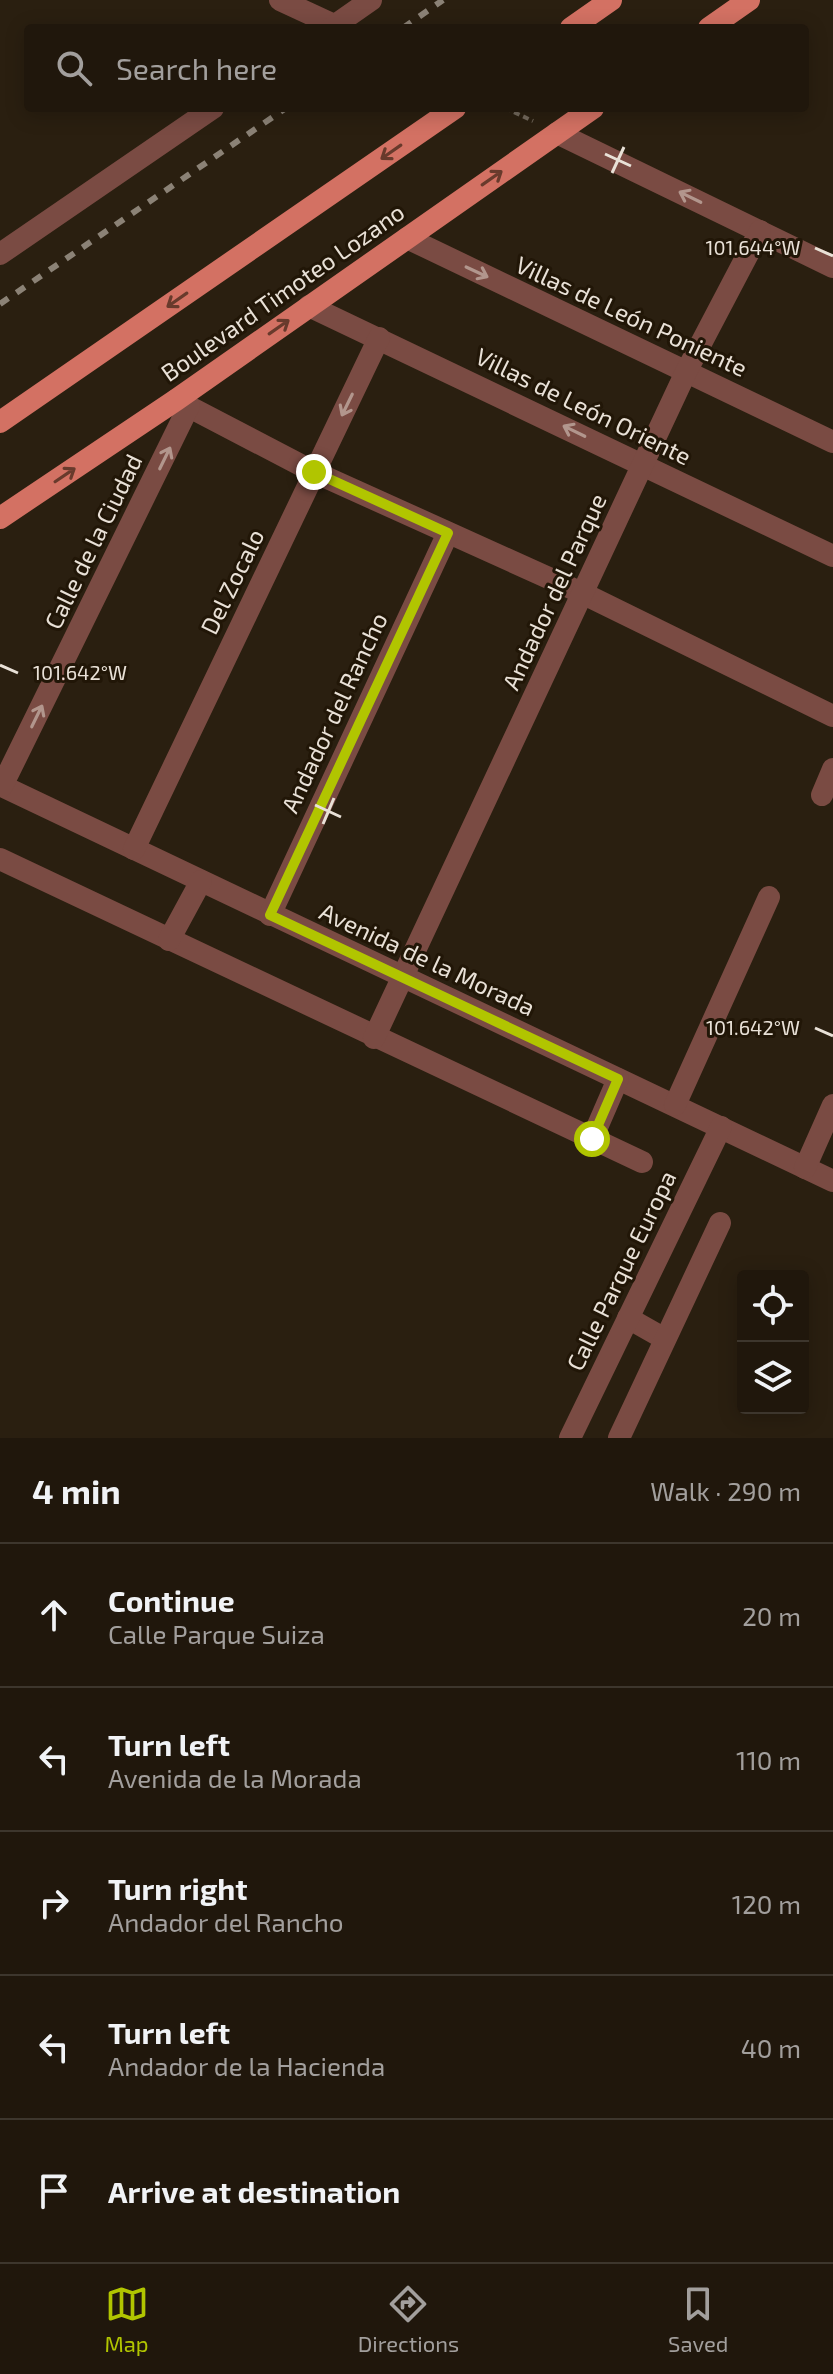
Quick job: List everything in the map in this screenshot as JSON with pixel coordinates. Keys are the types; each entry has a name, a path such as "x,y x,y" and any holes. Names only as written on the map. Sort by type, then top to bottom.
{"main road":[{"path":"577,24 611,0"},
{"path":"715,24 749,0"},
{"path":"0,422 449,112"},
{"name":"Boulevard Timoteo Lozano","path":"0,518 182,403 309,306 587,112"}],"street":[{"path":"280,0 326,24"},
{"path":"336,24 371,0"},
{"path":"0,254 207,112"},
{"path":"557,133 833,267"},
{"name":"Andador del Parque","path":"374,1038 686,372 760,231"},
{"name":"Villas de León Poniente","path":"407,238 833,442"},
{"name":"Villas de León Oriente","path":"309,306 833,556"},
{"name":"Del Zocalo","path":"134,849 379,338"},
{"path":"182,403 314,472 582,593 833,716"},
{"name":"Calle de la Ciudad","path":"1,786 182,403"},
{"name":"Andador del Rancho","path":"270,915 448,533"},
{"path":"822,795 833,769"},
{"name":"Avenida de la Morada","path":"1,786 833,1181"},
{"path":"0,859 642,1162"},
{"path":"169,940 201,881"},
{"path":"675,1105 769,897"},
{"path":"592,1139 618,1079"},
{"path":"805,1168 833,1105"},
{"name":"Calle Parque Europa","path":"570,1438 721,1127"},
{"path":"619,1438 720,1223"},
{"path":"628,1318 665,1339"}],"path":[{"path":"513,112 557,133"}],"railway":[{"path":"409,24 443,0"},
{"path":"0,304 280,112"}],"route":[{"path":"314,472 448,533 270,915 618,1079 592,1139"}]}
